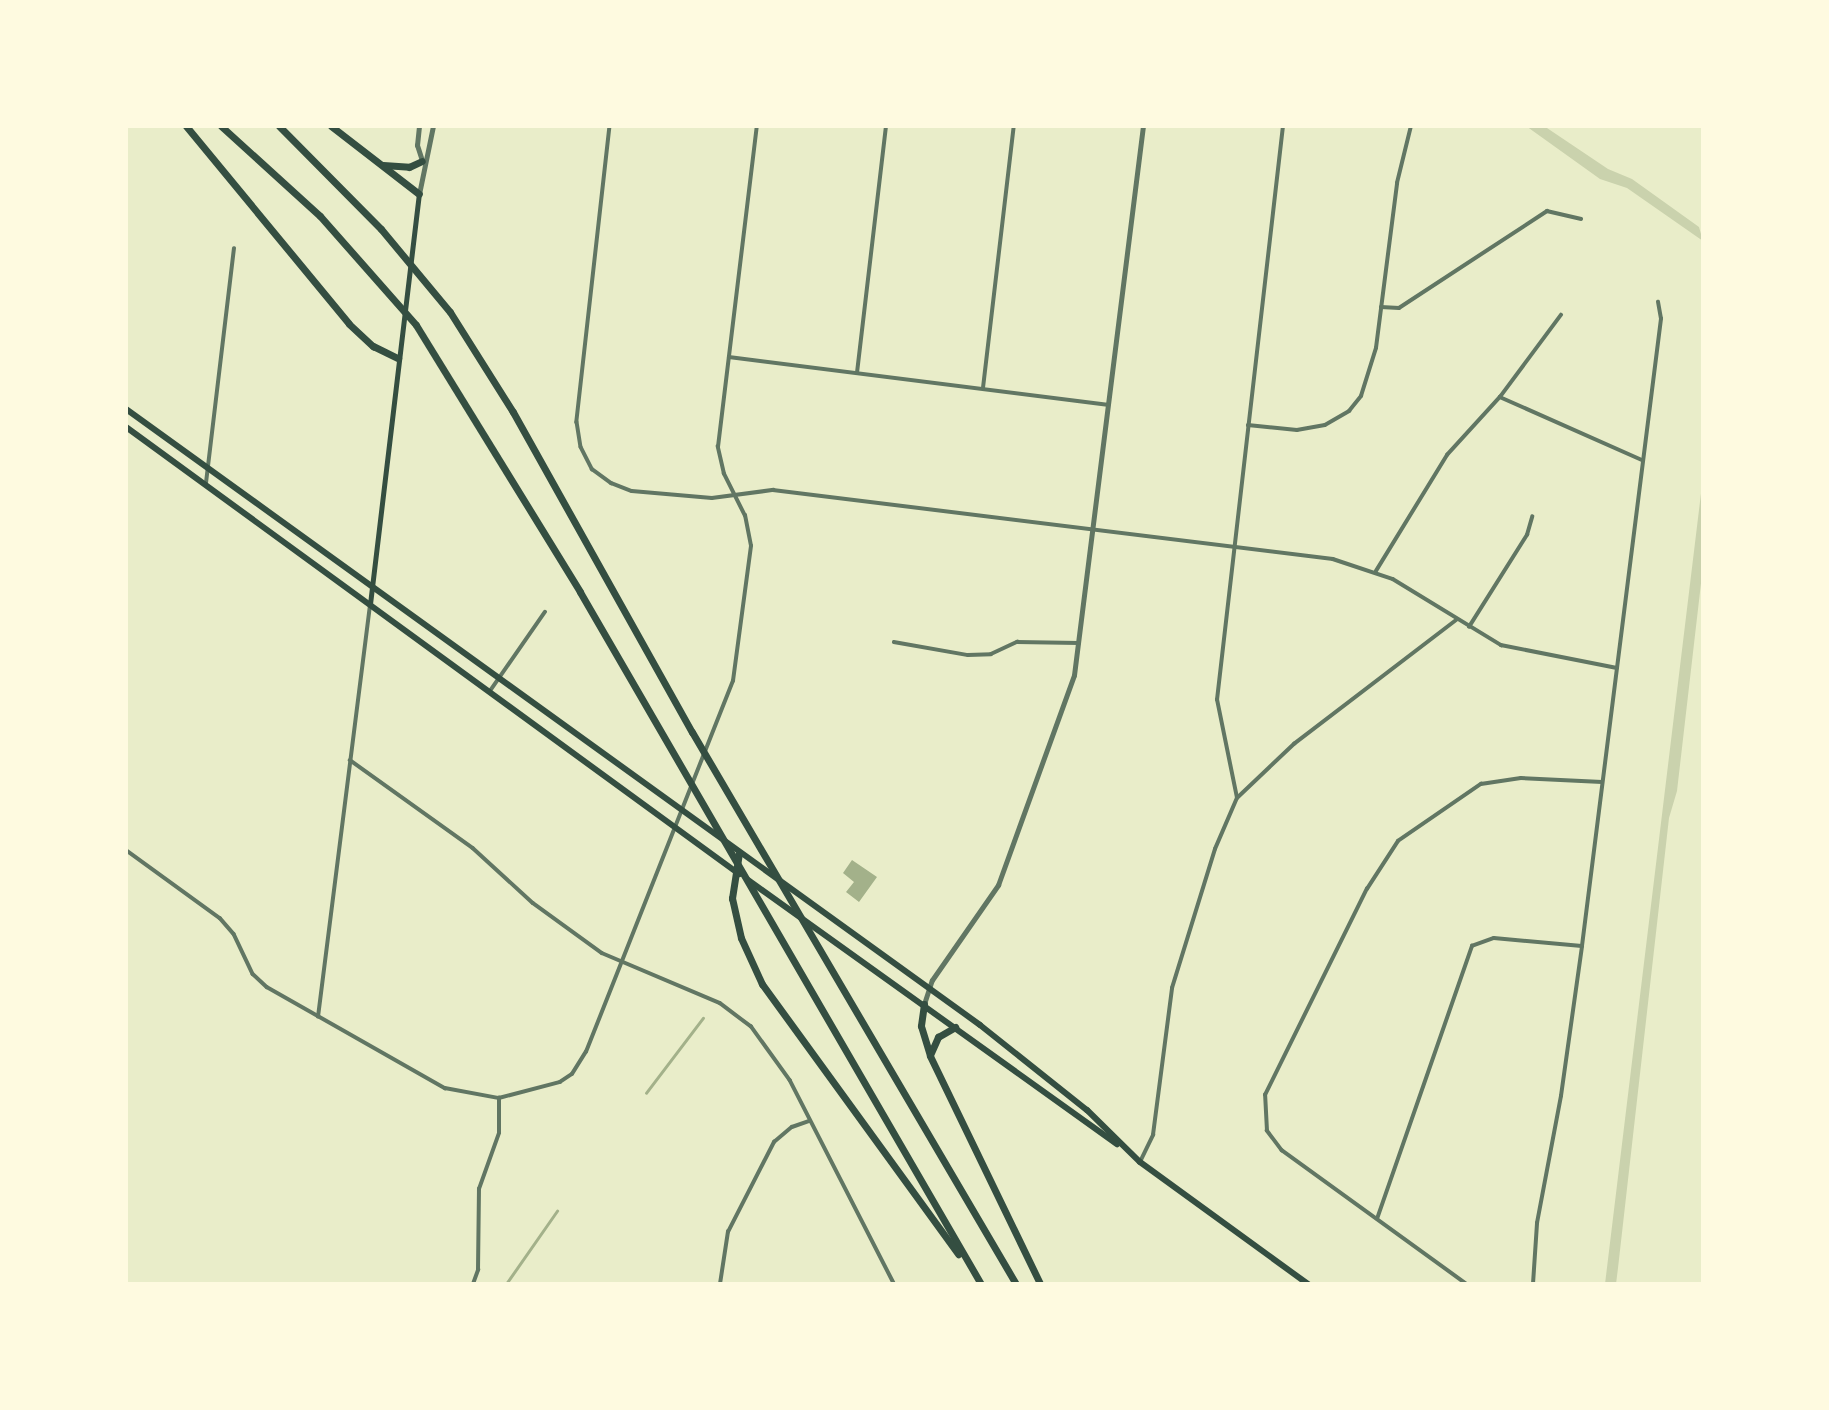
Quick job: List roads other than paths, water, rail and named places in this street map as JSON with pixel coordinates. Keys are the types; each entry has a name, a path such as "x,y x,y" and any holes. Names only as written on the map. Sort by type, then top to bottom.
{"highway":[{"path":"186,126 349,324 373,346 398,358"},
{"path":"221,126 320,216 416,325 580,592 980,1284"},
{"path":"279,126 381,229 450,312 513,412 692,732 1016,1284"},
{"path":"331,126 419,194"},
{"path":"380,164 398,168 422,161"},
{"path":"739,853 734,870 736,919 762,984 980,1284"},
{"path":"924,1004 921,1026 930,1056 1040,1284"},
{"path":"930,1056 938,1037 955,1027"}],"main road":[{"path":"370,604 419,194"},
{"path":"126,409 682,814 929,989 1087,1110 1119,1145 1140,1163 1308,1284"},
{"path":"126,427 676,829 924,1004 1079,1121 1119,1145"}],"street":[{"path":"419,126 417,145 422,161 419,194"},
{"path":"422,161 430,148 433,126"},
{"path":"610,126 577,422 581,447 592,469 611,483 645,492 712,498 773,490 1333,559 1376,571 1456,620 1522,651 1616,668"},
{"path":"126,850 220,918 234,934 253,974 318,1017 445,1088 499,1098 560,1082 572,1074 586,1052 727,702 737,659 751,547 750,530 718,447 757,126"},
{"path":"857,373 886,126"},
{"path":"983,388 1014,126"},
{"path":"924,1004 929,989 998,885 1074,675 1143,126"},
{"path":"1237,798 1217,700 1283,126"},
{"path":"1248,425 1311,429 1349,411 1372,372 1397,183 1411,126"},
{"path":"1381,307 1398,308 1547,211 1581,219"},
{"path":"206,485 206,467 234,249"},
{"path":"1533,1284 1537,1223 1562,1096 1582,946 1661,319 1658,302"},
{"path":"1376,571 1447,455 1500,397 1561,315"},
{"path":"729,357 1109,405"},
{"path":"1500,397 1642,460"},
{"path":"1469,627 1527,535 1532,517"},
{"path":"318,1017 370,604"},
{"path":"490,691 545,612"},
{"path":"1140,1163 1153,1135 1172,988 1215,849 1237,798 1294,744 1456,620"},
{"path":"894,642 968,655 992,654 1017,642 1079,643"},
{"path":"350,760 473,848 544,911 622,963 720,1003 743,1019 778,1057 892,1284 920,1284"},
{"path":"1466,1284 1295,1160 1267,1131 1263,1107 1271,1079 1367,889 1398,841 1481,785 1521,778 1602,782"},
{"path":"1377,1219 1472,946 1494,938 1582,946"},
{"path":"473,1284 478,1269 478,1189 499,1133 499,1098"},
{"path":"720,1284 728,1232 774,1142 792,1127 809,1121"}],"waterway":[{"path":"646,1093 703,1018"},
{"path":"506,1284 557,1211"}]}
